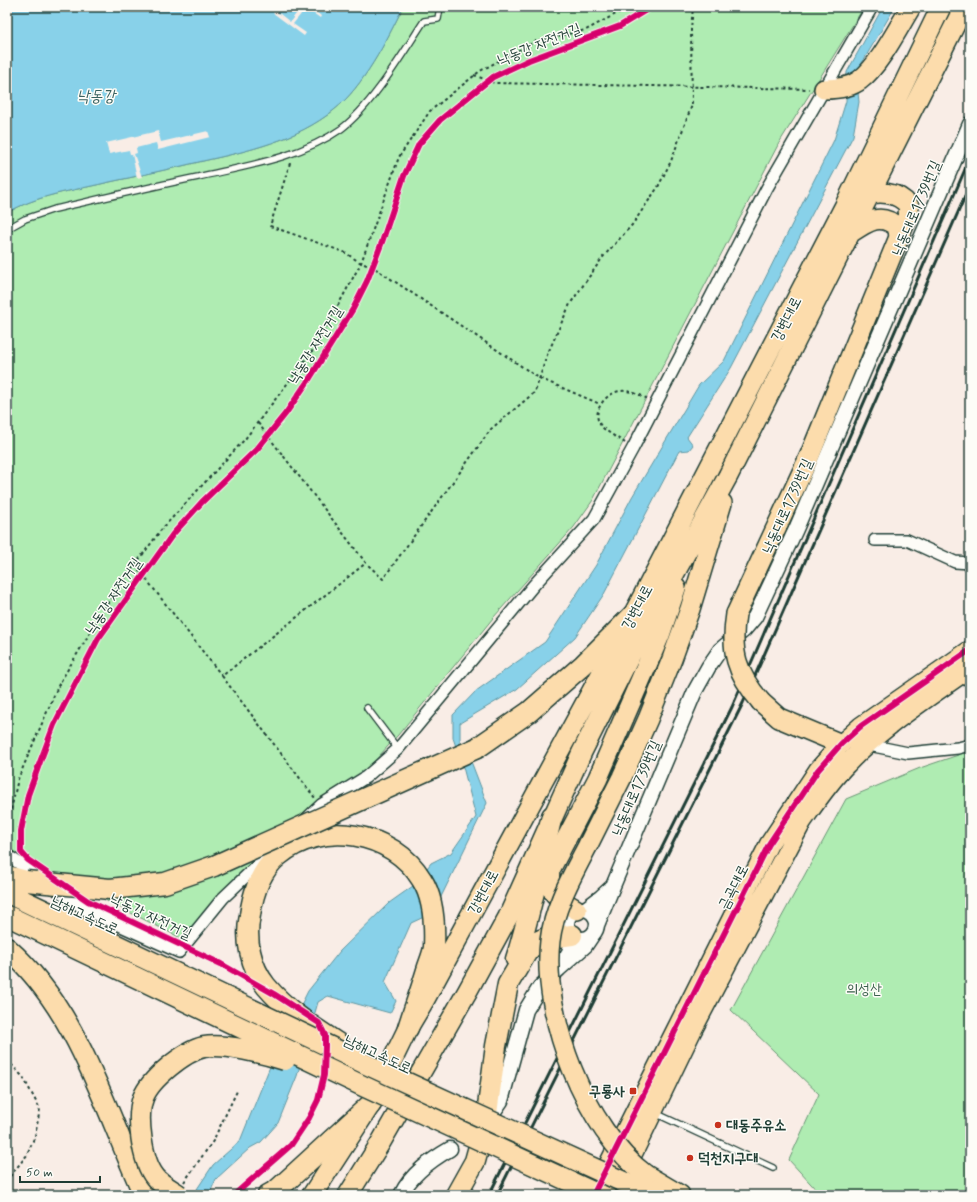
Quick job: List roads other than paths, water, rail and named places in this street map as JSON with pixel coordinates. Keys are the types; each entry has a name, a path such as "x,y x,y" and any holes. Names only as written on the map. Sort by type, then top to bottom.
{"highway":[{"path":"831,89 859,81 871,70 911,7"},
{"name":"강변대로","path":"312,1195 367,1095 424,1001 633,615 845,205 941,7"},
{"name":"강변대로","path":"348,1195 381,1142 500,931 552,816 635,646 728,476 872,193 964,7"},
{"path":"841,744 779,718 761,702 747,684 737,664 734,651 733,631 736,614 810,456 899,239 908,215 909,206 904,199 895,195 872,193 862,196 845,205"},
{"path":"851,233 870,220 883,218 893,222 898,228 899,239"},
{"path":"680,1195 646,1187 627,1159 611,1140 589,1104 568,1057 552,998 549,959 553,928 563,896 625,770 672,659 714,530 728,476"},
{"path":"581,910 558,898 551,889 549,880 550,870 598,778 660,635 673,598 683,558"},
{"path":"7,876 26,881 110,889 165,883 214,866 477,748 529,712 583,665 633,615"},
{"path":"456,1195 475,1161 486,1121 496,1046 508,984 529,920 535,884 552,816"},
{"path":"368,1064 291,1012 266,986 256,970 249,949 248,927 255,891 260,879 278,856 306,841 341,834 355,835 373,839 401,855 413,866 423,881 430,899 434,930 434,949 408,1028"},
{"name":"남해고속도로","path":"7,892 368,1064 646,1187"},
{"path":"7,916 367,1095"},
{"path":"508,984 527,952 535,943 543,939 573,936"},
{"path":"7,948 18,958 43,987 71,1030 144,1195"},
{"path":"181,1189 154,1177 142,1149 140,1123 143,1098 158,1076 179,1059 204,1047 234,1048 265,1053 367,1095 599,1195"},
{"path":"273,1193 367,1095"}],"main road":[{"name":"금곡대로","path":"613,1195 646,1109 770,844 818,770 841,744 861,726 970,650"},
{"name":"금곡대로","path":"593,1195 692,1031 802,822 847,764 868,744 919,703 970,668"}],"street":[{"path":"7,855 86,910 179,952 223,898 320,805 366,777 398,750 533,586 594,519 633,448 767,188 831,89 872,7"},
{"name":"낙동대로1739번길","path":"559,969 586,946 595,930 695,691 708,666 720,650 744,630 755,617 796,529 970,124"},
{"path":"875,540 907,540 955,562 970,564"},
{"path":"841,744 868,744 908,753 958,748 970,745"},
{"path":"581,910 594,916 595,930 584,939 573,936 568,930 567,921 571,914 581,910 601,897 613,886"},
{"path":"492,1114 501,1101 526,1010 540,987 559,969 569,952 573,936"},
{"path":"401,1195 407,1184 417,1173 436,1157 450,1149"}],"lane":[{"path":"7,229 26,219 56,209 256,164 311,146 341,128 361,108 389,74 424,21 438,19 440,7"},
{"path":"367,708 398,750"},
{"path":"646,1109 773,1168"}],"water":[{"name":"낙동강","path":"7,7 403,7 382,48 355,89 334,110 304,129 272,143 237,153 42,198 7,213"},
{"path":"883,7 895,7 856,73 859,102 853,136 731,368 687,437 693,445 689,450 679,451 604,594 575,637 517,689 460,723 460,742 472,764 487,803 439,901 426,916 411,923 385,982 396,1001 390,1013 328,996 318,1002 297,1076 278,1123 261,1142 250,1148 216,1179 209,1195 193,1195 213,1165 240,1141 269,1069 308,991 340,951 389,903 413,886 431,863 451,853 476,817 463,767 453,738 453,715 476,691 545,642 596,565 632,497 699,385 724,361 834,140 846,101 847,72"}],"railway":[{"path":"489,1195 732,707 970,158"},
{"path":"497,1195 743,703 970,185"}],"place":[{"name":"구룡사","path":"633,1091"},
{"name":"대동주유소","path":"718,1125"},
{"name":"덕천지구대","path":"690,1158"}],"park label":[{"name":"의성산","path":"864,989"}]}
